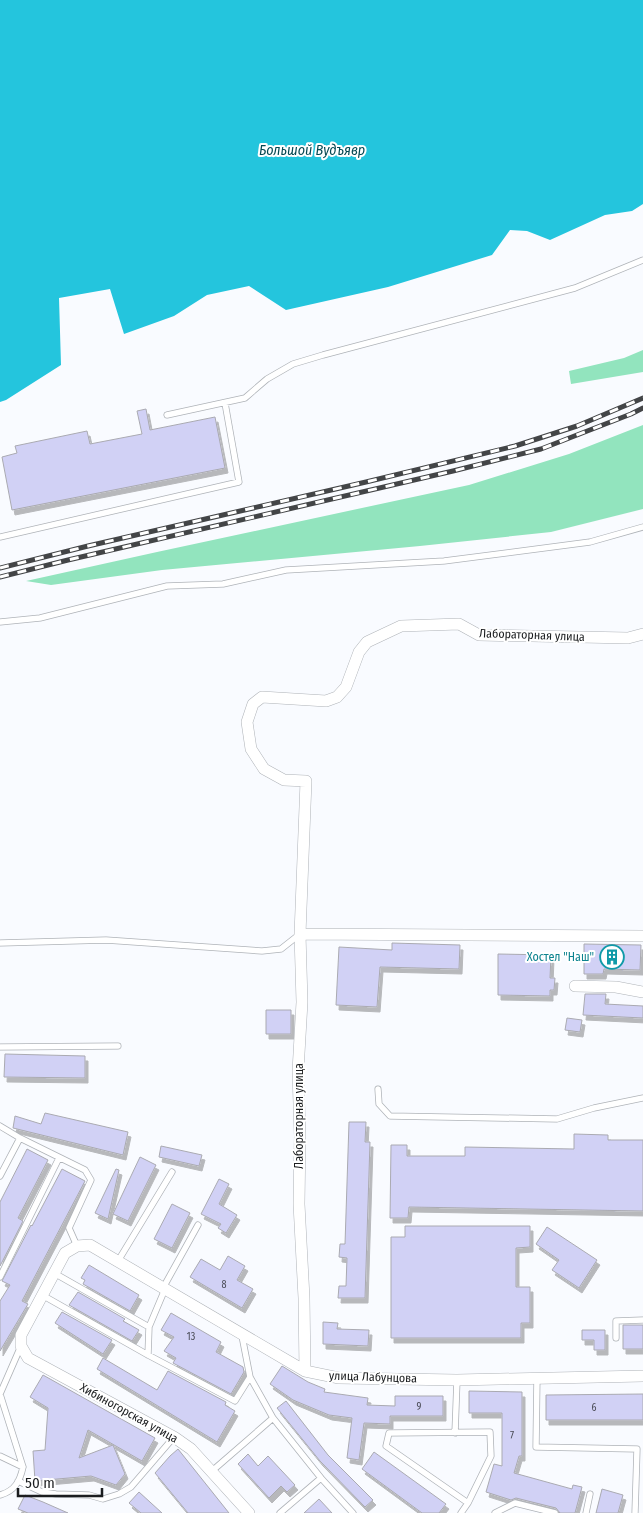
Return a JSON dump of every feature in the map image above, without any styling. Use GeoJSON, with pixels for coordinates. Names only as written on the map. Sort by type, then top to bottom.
{"type":"FeatureCollection","features":[{"type":"Feature","properties":{"kind":"street","name":"Лабораторная улица"},"geometry":{"type":"LineString","coordinates":[[305,1371],[304,1298],[299,1204],[300,1136],[298,1071],[302,1002],[300,934],[306,781],[284,780],[264,769],[251,749],[248,722],[253,704],[262,697],[326,701],[337,697],[346,687],[359,652],[367,642],[401,626],[459,624],[479,635],[628,638],[643,634]]}},
{"type":"Feature","properties":{"kind":"street"},"geometry":{"type":"LineString","coordinates":[[300,934],[643,936]]}},
{"type":"Feature","properties":{"kind":"street"},"geometry":{"type":"LineString","coordinates":[[575,986],[616,987],[643,992]]}},
{"type":"Feature","properties":{"kind":"street","name":"улица Лабунцова"},"geometry":{"type":"LineString","coordinates":[[77,1246],[90,1245],[305,1371],[339,1378],[457,1380],[643,1376]]}},
{"type":"Feature","properties":{"kind":"street"},"geometry":{"type":"LineString","coordinates":[[20,1346],[21,1335],[65,1253],[77,1246]]}},
{"type":"Feature","properties":{"kind":"street","name":"Хибиногорская улица"},"geometry":{"type":"LineString","coordinates":[[20,1346],[28,1358],[174,1436],[191,1449],[249,1513]]}},
{"type":"Feature","properties":{"kind":"lane"},"geometry":{"type":"LineString","coordinates":[[167,415],[245,398],[267,379],[293,364],[575,288],[643,260]]}},
{"type":"Feature","properties":{"kind":"lane"},"geometry":{"type":"LineString","coordinates":[[0,538],[239,482],[225,403]]}},
{"type":"Feature","properties":{"kind":"lane"},"geometry":{"type":"LineString","coordinates":[[0,622],[40,618],[167,586],[223,584],[286,570],[444,561],[590,542],[643,527]]}},
{"type":"Feature","properties":{"kind":"lane"},"geometry":{"type":"LineString","coordinates":[[0,943],[106,940],[262,951],[281,949],[300,934]]}},
{"type":"Feature","properties":{"kind":"lane"},"geometry":{"type":"LineString","coordinates":[[0,1047],[118,1046]]}},
{"type":"Feature","properties":{"kind":"lane"},"geometry":{"type":"LineString","coordinates":[[378,1089],[379,1104],[390,1116],[557,1119],[594,1108],[643,1098]]}},
{"type":"Feature","properties":{"kind":"lane"},"geometry":{"type":"LineString","coordinates":[[0,1126],[85,1170],[91,1180],[69,1228],[77,1246]]}},
{"type":"Feature","properties":{"kind":"lane"},"geometry":{"type":"LineString","coordinates":[[0,1176],[20,1138]]}},
{"type":"Feature","properties":{"kind":"lane"},"geometry":{"type":"LineString","coordinates":[[0,1276],[59,1158]]}},
{"type":"Feature","properties":{"kind":"lane"},"geometry":{"type":"LineString","coordinates":[[118,1262],[172,1172]]}},
{"type":"Feature","properties":{"kind":"lane"},"geometry":{"type":"LineString","coordinates":[[148,1355],[149,1327],[164,1288],[198,1225]]}},
{"type":"Feature","properties":{"kind":"lane"},"geometry":{"type":"LineString","coordinates":[[54,1273],[149,1327]]}},
{"type":"Feature","properties":{"kind":"lane"},"geometry":{"type":"LineString","coordinates":[[42,1295],[148,1355],[235,1401],[250,1377]]}},
{"type":"Feature","properties":{"kind":"lane"},"geometry":{"type":"LineString","coordinates":[[616,1338],[616,1322],[643,1320]]}},
{"type":"Feature","properties":{"kind":"lane"},"geometry":{"type":"LineString","coordinates":[[241,1333],[250,1377],[273,1418],[321,1478],[353,1513]]}},
{"type":"Feature","properties":{"kind":"lane"},"geometry":{"type":"LineString","coordinates":[[0,1495],[6,1494],[15,1487],[23,1467],[0,1394],[20,1346]]}},
{"type":"Feature","properties":{"kind":"lane"},"geometry":{"type":"LineString","coordinates":[[537,1377],[536,1447],[638,1449],[635,1513]]}},
{"type":"Feature","properties":{"kind":"lane"},"geometry":{"type":"LineString","coordinates":[[455,1433],[457,1380]]}},
{"type":"Feature","properties":{"kind":"lane"},"geometry":{"type":"LineString","coordinates":[[212,1471],[273,1418]]}},
{"type":"Feature","properties":{"kind":"lane"},"geometry":{"type":"LineString","coordinates":[[461,1513],[468,1504],[491,1456],[490,1432],[389,1433],[386,1446],[468,1504]]}},
{"type":"Feature","properties":{"kind":"lane"},"geometry":{"type":"LineString","coordinates":[[18,1481],[42,1492],[89,1495],[102,1500],[131,1487],[174,1436]]}},
{"type":"Feature","properties":{"kind":"lane"},"geometry":{"type":"LineString","coordinates":[[0,1456],[23,1467]]}},
{"type":"Feature","properties":{"kind":"lane"},"geometry":{"type":"LineString","coordinates":[[280,1513],[321,1478]]}},
{"type":"Feature","properties":{"kind":"lane"},"geometry":{"type":"LineString","coordinates":[[586,1513],[590,1494]]}},
{"type":"Feature","properties":{"kind":"lane"},"geometry":{"type":"LineString","coordinates":[[495,1513],[515,1502],[555,1513]]}},
{"type":"Feature","properties":{"kind":"green space"},"geometry":{"type":"Polygon","coordinates":[[[643,350],[643,372],[571,384],[569,371],[624,358],[643,350]]]}},
{"type":"Feature","properties":{"kind":"green space"},"geometry":{"type":"Polygon","coordinates":[[[643,425],[643,509],[551,532],[162,570],[51,585],[26,581],[469,485],[569,454],[643,425]]]}},
{"type":"Feature","properties":{"kind":"water","name":"Большой Вудъявр"},"geometry":{"type":"Polygon","coordinates":[[[0,0],[643,0],[643,204],[632,211],[605,215],[550,240],[527,231],[510,230],[492,255],[388,287],[286,310],[249,286],[207,295],[174,316],[124,334],[110,289],[59,298],[61,365],[0,402],[0,0]]]}},
{"type":"Feature","properties":{"kind":"building"},"geometry":{"type":"Polygon","coordinates":[[[146,409],[150,430],[215,417],[225,468],[12,510],[2,457],[17,453],[15,446],[87,431],[90,444],[142,434],[137,411],[146,409]]]}},
{"type":"Feature","properties":{"kind":"building"},"geometry":{"type":"Polygon","coordinates":[[[392,943],[460,945],[459,969],[380,967],[377,1007],[336,1005],[339,947],[392,950],[392,943]]]}},
{"type":"Feature","properties":{"kind":"building","name":"Хостел \"Наш\""},"geometry":{"type":"Polygon","coordinates":[[[584,944],[641,945],[640,970],[604,969],[603,974],[584,974],[584,944]]]}},
{"type":"Feature","properties":{"kind":"building"},"geometry":{"type":"Polygon","coordinates":[[[498,954],[551,955],[550,978],[555,978],[554,990],[550,990],[550,996],[498,995],[498,954]]]}},
{"type":"Feature","properties":{"kind":"building"},"geometry":{"type":"Polygon","coordinates":[[[585,994],[606,994],[605,1004],[643,1006],[643,1018],[583,1015],[585,994]]]}},
{"type":"Feature","properties":{"kind":"building"},"geometry":{"type":"Polygon","coordinates":[[[266,1010],[291,1010],[291,1034],[266,1034],[266,1010]]]}},
{"type":"Feature","properties":{"kind":"building"},"geometry":{"type":"Polygon","coordinates":[[[567,1018],[582,1020],[580,1032],[565,1030],[567,1018]]]}},
{"type":"Feature","properties":{"kind":"building"},"geometry":{"type":"Polygon","coordinates":[[[5,1054],[85,1056],[85,1078],[4,1077],[5,1054]]]}},
{"type":"Feature","properties":{"kind":"building"},"geometry":{"type":"Polygon","coordinates":[[[45,1113],[128,1132],[123,1155],[13,1128],[15,1116],[41,1124],[45,1113]]]}},
{"type":"Feature","properties":{"kind":"building"},"geometry":{"type":"Polygon","coordinates":[[[349,1122],[366,1122],[365,1142],[370,1142],[365,1298],[338,1298],[339,1286],[346,1286],[347,1258],[339,1257],[340,1244],[345,1244],[349,1122]]]}},
{"type":"Feature","properties":{"kind":"building"},"geometry":{"type":"Polygon","coordinates":[[[574,1134],[608,1135],[608,1140],[643,1140],[643,1211],[409,1207],[408,1218],[390,1218],[391,1145],[407,1145],[407,1156],[465,1156],[465,1147],[574,1149],[574,1134]]]}},
{"type":"Feature","properties":{"kind":"building"},"geometry":{"type":"Polygon","coordinates":[[[161,1146],[202,1155],[199,1166],[159,1157],[161,1146]]]}},
{"type":"Feature","properties":{"kind":"building"},"geometry":{"type":"Polygon","coordinates":[[[27,1149],[48,1160],[18,1218],[23,1221],[0,1266],[0,1202],[27,1149]]]}},
{"type":"Feature","properties":{"kind":"building"},"geometry":{"type":"Polygon","coordinates":[[[140,1157],[156,1165],[128,1221],[113,1214],[140,1157]]]}},
{"type":"Feature","properties":{"kind":"building"},"geometry":{"type":"Polygon","coordinates":[[[62,1169],[85,1181],[22,1301],[28,1304],[0,1351],[0,1301],[10,1285],[2,1281],[62,1169]]]}},
{"type":"Feature","properties":{"kind":"building"},"geometry":{"type":"Polygon","coordinates":[[[116,1169],[119,1170],[108,1219],[95,1213],[116,1169]]]}},
{"type":"Feature","properties":{"kind":"building"},"geometry":{"type":"Polygon","coordinates":[[[219,1179],[229,1184],[219,1204],[237,1215],[226,1233],[218,1228],[221,1224],[201,1214],[219,1179]]]}},
{"type":"Feature","properties":{"kind":"building"},"geometry":{"type":"Polygon","coordinates":[[[172,1204],[190,1213],[172,1248],[154,1239],[172,1204]]]}},
{"type":"Feature","properties":{"kind":"building"},"geometry":{"type":"Polygon","coordinates":[[[405,1226],[530,1226],[530,1247],[516,1248],[516,1287],[530,1287],[530,1323],[521,1323],[521,1338],[391,1338],[391,1237],[405,1237],[405,1226]]]}},
{"type":"Feature","properties":{"kind":"building"},"geometry":{"type":"Polygon","coordinates":[[[547,1227],[597,1260],[579,1288],[552,1270],[559,1260],[536,1244],[547,1227]]]}},
{"type":"Feature","properties":{"kind":"building"},"geometry":{"type":"Polygon","coordinates":[[[228,1256],[245,1266],[237,1280],[253,1289],[242,1308],[190,1277],[201,1259],[220,1270],[228,1256]]]}},
{"type":"Feature","properties":{"kind":"building"},"geometry":{"type":"Polygon","coordinates":[[[89,1265],[139,1295],[130,1311],[83,1284],[85,1280],[81,1278],[89,1265]]]}},
{"type":"Feature","properties":{"kind":"building"},"geometry":{"type":"Polygon","coordinates":[[[78,1292],[125,1319],[123,1321],[139,1330],[132,1341],[69,1305],[78,1292]]]}},
{"type":"Feature","properties":{"kind":"building"},"geometry":{"type":"Polygon","coordinates":[[[62,1312],[112,1340],[103,1354],[55,1323],[62,1312]]]}},
{"type":"Feature","properties":{"kind":"building"},"geometry":{"type":"Polygon","coordinates":[[[171,1313],[221,1342],[216,1352],[243,1367],[244,1372],[231,1394],[173,1363],[176,1358],[164,1351],[174,1337],[161,1330],[171,1313]]]}},
{"type":"Feature","properties":{"kind":"building"},"geometry":{"type":"Polygon","coordinates":[[[323,1322],[338,1323],[337,1329],[369,1330],[368,1346],[323,1344],[323,1322]]]}},
{"type":"Feature","properties":{"kind":"building"},"geometry":{"type":"Polygon","coordinates":[[[623,1325],[643,1325],[643,1349],[623,1349],[623,1325]]]}},
{"type":"Feature","properties":{"kind":"building"},"geometry":{"type":"Polygon","coordinates":[[[582,1330],[605,1330],[605,1350],[594,1350],[594,1340],[582,1340],[582,1330]]]}},
{"type":"Feature","properties":{"kind":"building"},"geometry":{"type":"Polygon","coordinates":[[[103,1358],[157,1390],[168,1371],[226,1402],[225,1405],[235,1411],[217,1442],[97,1369],[103,1358]]]}},
{"type":"Feature","properties":{"kind":"building"},"geometry":{"type":"Polygon","coordinates":[[[282,1366],[308,1382],[325,1389],[324,1392],[368,1398],[367,1405],[395,1406],[395,1396],[443,1396],[443,1416],[390,1416],[390,1424],[364,1423],[359,1460],[347,1458],[352,1418],[329,1415],[293,1400],[270,1384],[282,1366]]]}},
{"type":"Feature","properties":{"kind":"building"},"geometry":{"type":"Polygon","coordinates":[[[43,1375],[155,1438],[142,1461],[88,1430],[79,1458],[113,1445],[125,1474],[116,1485],[91,1476],[35,1481],[33,1451],[45,1450],[48,1408],[30,1397],[43,1375]]]}},
{"type":"Feature","properties":{"kind":"building"},"geometry":{"type":"Polygon","coordinates":[[[469,1391],[522,1392],[522,1456],[519,1456],[514,1473],[572,1489],[573,1485],[582,1487],[575,1513],[560,1513],[556,1508],[516,1498],[511,1500],[486,1492],[494,1464],[502,1466],[502,1413],[469,1413],[469,1391]]]}},
{"type":"Feature","properties":{"kind":"building"},"geometry":{"type":"Polygon","coordinates":[[[643,1394],[643,1420],[546,1420],[546,1395],[643,1394]]]}},
{"type":"Feature","properties":{"kind":"building"},"geometry":{"type":"Polygon","coordinates":[[[286,1401],[328,1455],[373,1500],[365,1507],[320,1461],[277,1408],[286,1401]]]}},
{"type":"Feature","properties":{"kind":"building"},"geometry":{"type":"Polygon","coordinates":[[[178,1449],[229,1513],[188,1513],[155,1473],[178,1449]]]}},
{"type":"Feature","properties":{"kind":"building"},"geometry":{"type":"Polygon","coordinates":[[[374,1452],[446,1504],[439,1513],[422,1513],[362,1469],[374,1452]]]}},
{"type":"Feature","properties":{"kind":"building"},"geometry":{"type":"Polygon","coordinates":[[[248,1454],[258,1466],[268,1456],[295,1485],[287,1492],[281,1486],[269,1498],[238,1464],[248,1454]]]}},
{"type":"Feature","properties":{"kind":"building"},"geometry":{"type":"Polygon","coordinates":[[[602,1489],[623,1495],[618,1513],[596,1513],[602,1489]]]}},
{"type":"Feature","properties":{"kind":"building"},"geometry":{"type":"Polygon","coordinates":[[[139,1492],[162,1513],[141,1513],[129,1503],[139,1492]]]}},
{"type":"Feature","properties":{"kind":"building"},"geometry":{"type":"Polygon","coordinates":[[[25,1495],[68,1513],[28,1513],[18,1509],[25,1495]]]}},
{"type":"Feature","properties":{"kind":"building"},"geometry":{"type":"Polygon","coordinates":[[[319,1499],[332,1513],[304,1513],[319,1499]]]}},
{"type":"Feature","properties":{"kind":"railway"},"geometry":{"type":"LineString","coordinates":[[0,568],[515,446],[577,426],[643,398]]}},
{"type":"Feature","properties":{"kind":"railway"},"geometry":{"type":"LineString","coordinates":[[0,577],[541,449],[643,408]]}},
{"type":"Feature","properties":{"kind":"place","name":"Хостел \"Наш\""},"geometry":{"type":"Point","coordinates":[612,957]}}]}
